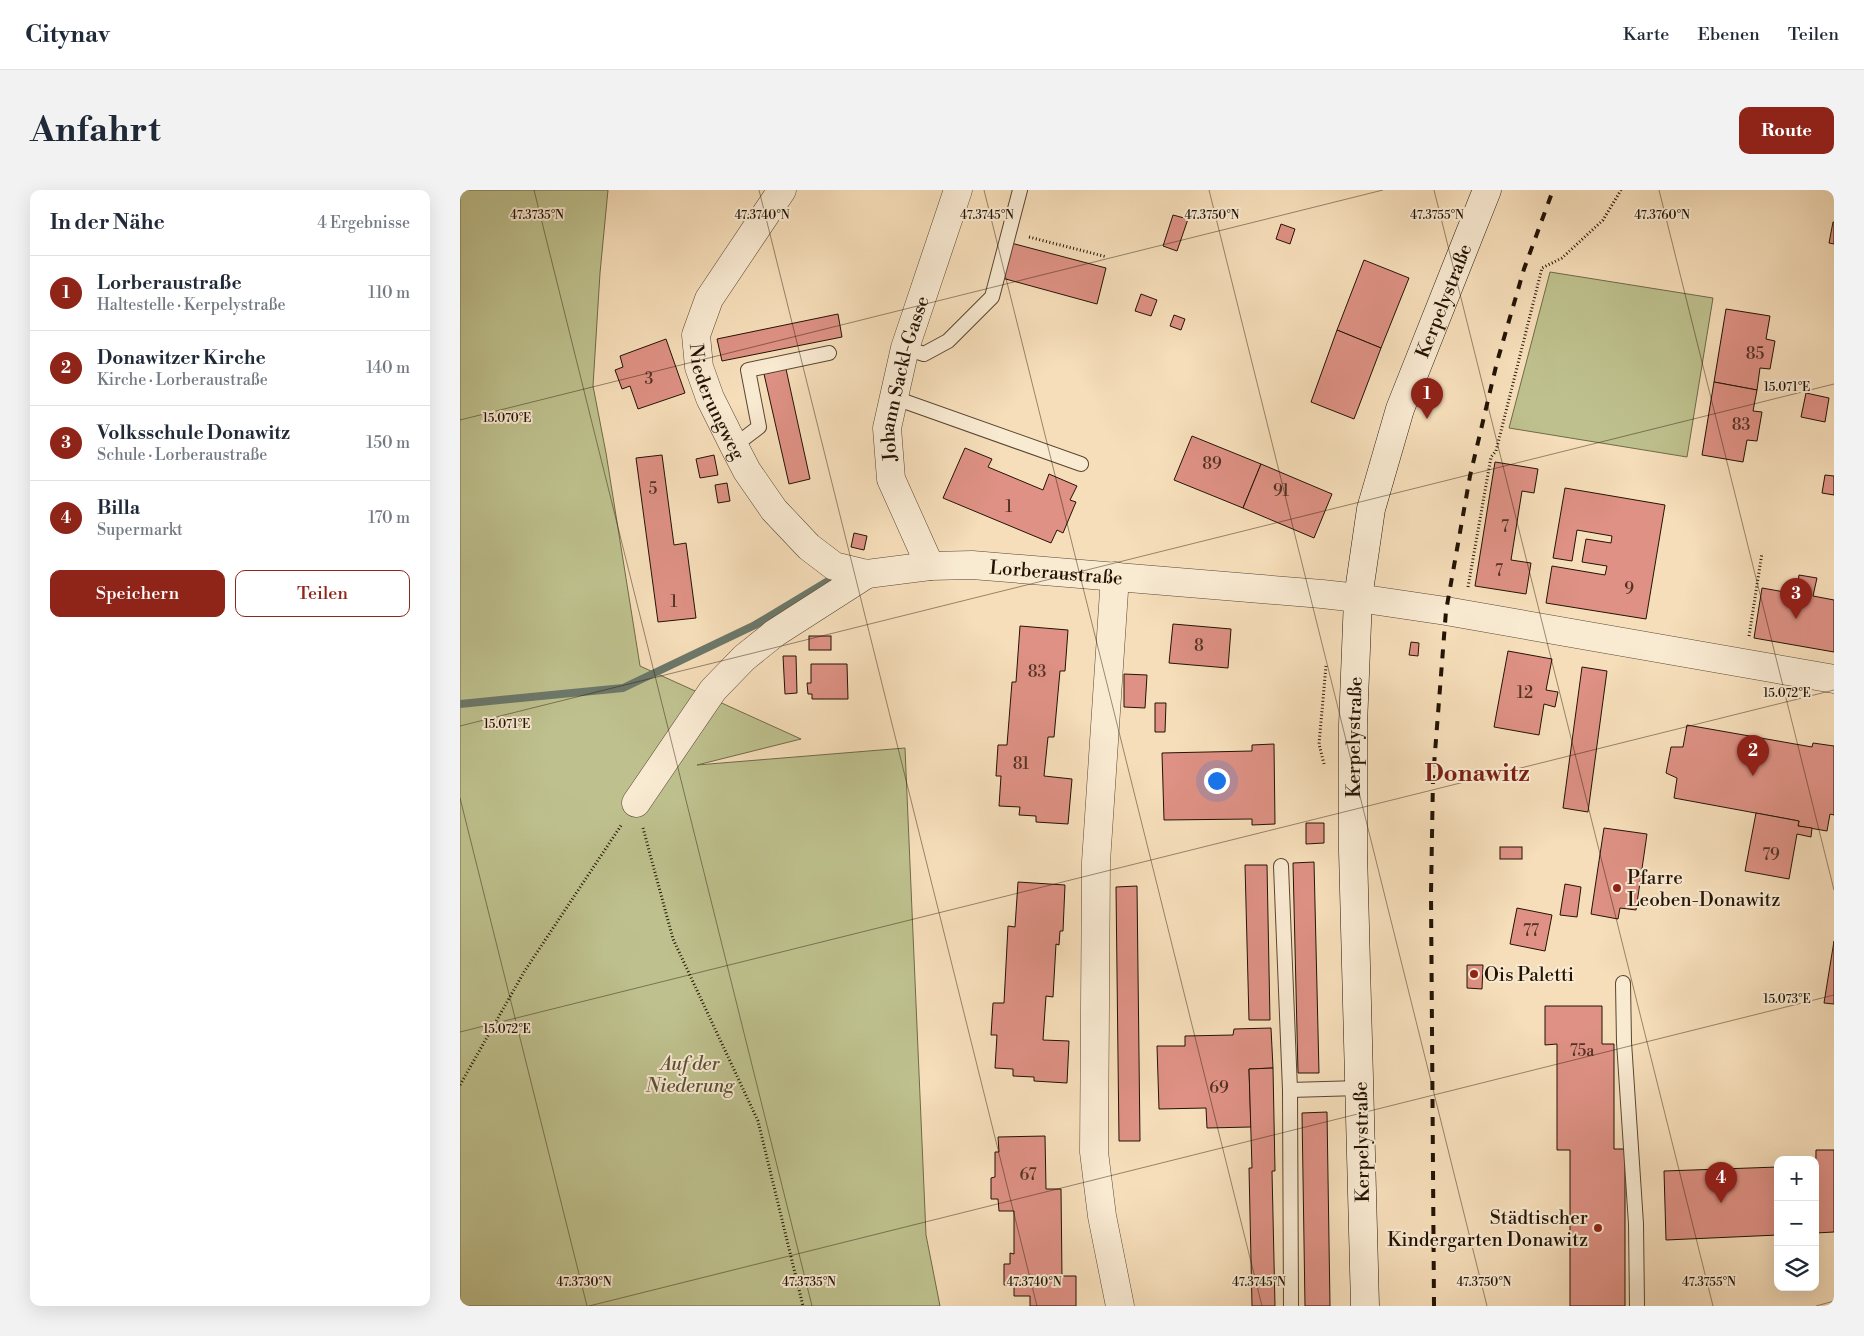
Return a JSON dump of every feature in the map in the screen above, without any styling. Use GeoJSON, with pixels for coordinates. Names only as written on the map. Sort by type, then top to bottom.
{"type":"FeatureCollection","features":[{"type":"Feature","properties":{"kind":"street","name":"Niederungweg"},"geometry":{"type":"LineString","coordinates":[[782,190],[709,299],[696,335],[699,367],[710,398],[747,471],[774,510],[809,547],[834,566],[868,574],[930,566]]}},
{"type":"Feature","properties":{"kind":"street","name":"Johann Sackl-Gasse"},"geometry":{"type":"LineString","coordinates":[[930,566],[891,479],[886,428],[895,398],[905,348],[958,190]]}},
{"type":"Feature","properties":{"kind":"street","name":"Kerpelystraße"},"geometry":{"type":"LineString","coordinates":[[1365,1306],[1353,851],[1354,715],[1358,598],[1371,509],[1400,409],[1487,190]]}},
{"type":"Feature","properties":{"kind":"street","name":"Lorberaustraße"},"geometry":{"type":"LineString","coordinates":[[930,566],[972,565],[1358,598],[1834,680]]}},
{"type":"Feature","properties":{"kind":"street","name":"Niederungweg"},"geometry":{"type":"LineString","coordinates":[[636,803],[713,690],[744,658],[776,633],[868,574]]}},
{"type":"Feature","properties":{"kind":"street"},"geometry":{"type":"LineString","coordinates":[[1115,576],[1096,862],[1094,1152],[1102,1216],[1120,1306]]}},
{"type":"Feature","properties":{"kind":"lane"},"geometry":{"type":"LineString","coordinates":[[905,348],[924,354],[948,341],[992,297],[1020,190]]}},
{"type":"Feature","properties":{"kind":"lane"},"geometry":{"type":"LineString","coordinates":[[734,446],[759,427],[748,370],[829,353]]}},
{"type":"Feature","properties":{"kind":"lane"},"geometry":{"type":"LineString","coordinates":[[895,398],[1081,464]]}},
{"type":"Feature","properties":{"kind":"lane"},"geometry":{"type":"LineString","coordinates":[[1281,866],[1290,1090],[1292,1306]]}},
{"type":"Feature","properties":{"kind":"lane"},"geometry":{"type":"LineString","coordinates":[[1623,983],[1624,1042],[1636,1224],[1637,1306]]}},
{"type":"Feature","properties":{"kind":"lane"},"geometry":{"type":"LineString","coordinates":[[1290,1090],[1360,1088]]}},
{"type":"Feature","properties":{"kind":"path"},"geometry":{"type":"LineString","coordinates":[[1463,615],[1491,457],[1496,451],[1542,268],[1562,258],[1603,220],[1621,190]]}},
{"type":"Feature","properties":{"kind":"path"},"geometry":{"type":"LineString","coordinates":[[1009,231],[1107,257]]}},
{"type":"Feature","properties":{"kind":"path"},"geometry":{"type":"LineString","coordinates":[[1744,664],[1762,553]]}},
{"type":"Feature","properties":{"kind":"path"},"geometry":{"type":"LineString","coordinates":[[460,1085],[524,972],[636,803]]}},
{"type":"Feature","properties":{"kind":"path"},"geometry":{"type":"LineString","coordinates":[[636,803],[674,939],[758,1121],[803,1306]]}},
{"type":"Feature","properties":{"kind":"green space","name":"Auf der Niederung"},"geometry":{"type":"Polygon","coordinates":[[[460,190],[608,190],[600,273],[593,386],[606,453],[640,666],[801,739],[697,765],[905,748],[926,1235],[940,1306],[460,1306],[460,190]]]}},
{"type":"Feature","properties":{"kind":"green space"},"geometry":{"type":"Polygon","coordinates":[[[1550,272],[1713,298],[1687,457],[1509,428],[1550,272]]]}},
{"type":"Feature","properties":{"kind":"building"},"geometry":{"type":"Polygon","coordinates":[[[1173,215],[1188,219],[1177,251],[1163,246],[1173,215]]]}},
{"type":"Feature","properties":{"kind":"building"},"geometry":{"type":"Polygon","coordinates":[[[1834,222],[1834,244],[1829,243],[1834,222]]]}},
{"type":"Feature","properties":{"kind":"building"},"geometry":{"type":"Polygon","coordinates":[[[1281,224],[1295,229],[1290,244],[1276,239],[1281,224]]]}},
{"type":"Feature","properties":{"kind":"building"},"geometry":{"type":"Polygon","coordinates":[[[1011,243],[1106,268],[1097,304],[1002,278],[1011,243]]]}},
{"type":"Feature","properties":{"kind":"building"},"geometry":{"type":"Polygon","coordinates":[[[1364,260],[1409,278],[1381,348],[1337,330],[1364,260]]]}},
{"type":"Feature","properties":{"kind":"building"},"geometry":{"type":"Polygon","coordinates":[[[1141,294],[1157,300],[1151,316],[1135,311],[1141,294]]]}},
{"type":"Feature","properties":{"kind":"building"},"geometry":{"type":"Polygon","coordinates":[[[1726,309],[1770,316],[1766,339],[1775,341],[1770,369],[1760,368],[1757,390],[1714,382],[1726,309]]]}},
{"type":"Feature","properties":{"kind":"building"},"geometry":{"type":"Polygon","coordinates":[[[838,314],[842,337],[722,361],[717,339],[838,314]]]}},
{"type":"Feature","properties":{"kind":"building"},"geometry":{"type":"Polygon","coordinates":[[[1174,315],[1185,319],[1181,330],[1170,326],[1174,315]]]}},
{"type":"Feature","properties":{"kind":"building"},"geometry":{"type":"Polygon","coordinates":[[[1337,330],[1381,348],[1354,419],[1311,402],[1337,330]]]}},
{"type":"Feature","properties":{"kind":"building"},"geometry":{"type":"Polygon","coordinates":[[[666,339],[685,393],[638,409],[630,386],[622,389],[615,370],[623,367],[620,356],[666,339]]]}},
{"type":"Feature","properties":{"kind":"building"},"geometry":{"type":"Polygon","coordinates":[[[786,369],[810,479],[789,484],[764,374],[786,369]]]}},
{"type":"Feature","properties":{"kind":"building"},"geometry":{"type":"Polygon","coordinates":[[[1714,382],[1757,390],[1753,411],[1762,412],[1757,441],[1747,440],[1743,462],[1702,455],[1714,382]]]}},
{"type":"Feature","properties":{"kind":"building"},"geometry":{"type":"Polygon","coordinates":[[[1806,393],[1829,398],[1825,422],[1801,417],[1806,393]]]}},
{"type":"Feature","properties":{"kind":"building"},"geometry":{"type":"Polygon","coordinates":[[[1192,436],[1261,464],[1243,508],[1174,480],[1192,436]]]}},
{"type":"Feature","properties":{"kind":"building"},"geometry":{"type":"Polygon","coordinates":[[[965,448],[992,459],[988,467],[1043,490],[1049,474],[1077,486],[1070,500],[1076,502],[1063,533],[1057,530],[1051,543],[943,498],[965,448]]]}},
{"type":"Feature","properties":{"kind":"building"},"geometry":{"type":"Polygon","coordinates":[[[662,455],[674,545],[686,543],[696,618],[658,622],[636,458],[662,455]]]}},
{"type":"Feature","properties":{"kind":"building"},"geometry":{"type":"Polygon","coordinates":[[[714,455],[718,475],[700,478],[696,459],[714,455]]]}},
{"type":"Feature","properties":{"kind":"building"},"geometry":{"type":"Polygon","coordinates":[[[1495,462],[1538,469],[1534,493],[1522,491],[1511,560],[1531,563],[1526,594],[1475,586],[1495,462]]]}},
{"type":"Feature","properties":{"kind":"building"},"geometry":{"type":"Polygon","coordinates":[[[1261,464],[1332,494],[1314,538],[1243,508],[1261,464]]]}},
{"type":"Feature","properties":{"kind":"building"},"geometry":{"type":"Polygon","coordinates":[[[1825,475],[1834,476],[1834,495],[1822,493],[1825,475]]]}},
{"type":"Feature","properties":{"kind":"building"},"geometry":{"type":"Polygon","coordinates":[[[727,483],[730,501],[718,503],[715,485],[727,483]]]}},
{"type":"Feature","properties":{"kind":"building"},"geometry":{"type":"Polygon","coordinates":[[[1565,488],[1665,505],[1646,619],[1546,603],[1552,566],[1605,575],[1607,566],[1582,562],[1586,539],[1611,543],[1612,536],[1577,530],[1572,561],[1553,558],[1565,488]]]}},
{"type":"Feature","properties":{"kind":"building"},"geometry":{"type":"Polygon","coordinates":[[[854,533],[867,536],[864,550],[851,547],[854,533]]]}},
{"type":"Feature","properties":{"kind":"building"},"geometry":{"type":"Polygon","coordinates":[[[1799,575],[1817,578],[1813,596],[1834,600],[1834,652],[1754,638],[1762,588],[1796,594],[1799,575]]]}},
{"type":"Feature","properties":{"kind":"building"},"geometry":{"type":"Polygon","coordinates":[[[1173,624],[1231,629],[1228,668],[1169,663],[1173,624]]]}},
{"type":"Feature","properties":{"kind":"building"},"geometry":{"type":"Polygon","coordinates":[[[1020,626],[1068,630],[1065,671],[1060,671],[1054,737],[1048,737],[1044,776],[1072,779],[1068,824],[1036,822],[1036,816],[1019,815],[1020,807],[999,806],[1001,776],[996,776],[998,745],[1007,745],[1012,682],[1016,682],[1020,626]]]}},
{"type":"Feature","properties":{"kind":"building"},"geometry":{"type":"Polygon","coordinates":[[[809,636],[831,636],[831,650],[809,650],[809,636]]]}},
{"type":"Feature","properties":{"kind":"building"},"geometry":{"type":"Polygon","coordinates":[[[1411,642],[1419,643],[1418,656],[1409,655],[1411,642]]]}},
{"type":"Feature","properties":{"kind":"building"},"geometry":{"type":"Polygon","coordinates":[[[1508,651],[1552,659],[1546,690],[1558,692],[1555,707],[1544,704],[1539,735],[1494,727],[1508,651]]]}},
{"type":"Feature","properties":{"kind":"building"},"geometry":{"type":"Polygon","coordinates":[[[783,656],[796,656],[797,693],[785,694],[783,656]]]}},
{"type":"Feature","properties":{"kind":"building"},"geometry":{"type":"Polygon","coordinates":[[[811,664],[847,664],[848,699],[812,699],[812,694],[808,694],[807,683],[811,683],[811,664]]]}},
{"type":"Feature","properties":{"kind":"building"},"geometry":{"type":"Polygon","coordinates":[[[1582,667],[1607,671],[1588,812],[1563,808],[1582,667]]]}},
{"type":"Feature","properties":{"kind":"building"},"geometry":{"type":"Polygon","coordinates":[[[1124,674],[1147,675],[1145,708],[1124,707],[1124,674]]]}},
{"type":"Feature","properties":{"kind":"building"},"geometry":{"type":"Polygon","coordinates":[[[1155,703],[1166,703],[1165,732],[1155,732],[1155,703]]]}},
{"type":"Feature","properties":{"kind":"building"},"geometry":{"type":"Polygon","coordinates":[[[1687,725],[1812,747],[1813,743],[1834,746],[1834,815],[1830,814],[1827,831],[1798,826],[1799,821],[1674,798],[1677,778],[1666,773],[1671,747],[1683,747],[1687,725]]]}},
{"type":"Feature","properties":{"kind":"building"},"geometry":{"type":"Polygon","coordinates":[[[1274,744],[1275,824],[1252,825],[1252,819],[1164,820],[1162,753],[1252,751],[1252,745],[1274,744]]]}},
{"type":"Feature","properties":{"kind":"building"},"geometry":{"type":"Polygon","coordinates":[[[1756,813],[1799,821],[1798,826],[1812,828],[1811,837],[1797,834],[1789,879],[1745,871],[1756,813]]]}},
{"type":"Feature","properties":{"kind":"building"},"geometry":{"type":"Polygon","coordinates":[[[1306,823],[1324,823],[1324,843],[1306,844],[1306,823]]]}},
{"type":"Feature","properties":{"kind":"building","name":"Pfarre Leoben-Donawitz"},"geometry":{"type":"Polygon","coordinates":[[[1604,828],[1647,834],[1636,910],[1620,908],[1618,919],[1591,914],[1604,828]]]}},
{"type":"Feature","properties":{"kind":"building"},"geometry":{"type":"Polygon","coordinates":[[[1500,847],[1522,847],[1522,859],[1500,859],[1500,847]]]}},
{"type":"Feature","properties":{"kind":"building"},"geometry":{"type":"Polygon","coordinates":[[[1314,862],[1319,1073],[1298,1073],[1293,863],[1314,862]]]}},
{"type":"Feature","properties":{"kind":"building"},"geometry":{"type":"Polygon","coordinates":[[[1245,865],[1267,865],[1270,1020],[1249,1020],[1245,865]]]}},
{"type":"Feature","properties":{"kind":"building"},"geometry":{"type":"Polygon","coordinates":[[[1018,882],[1065,885],[1063,931],[1060,931],[1059,945],[1056,944],[1053,997],[1046,996],[1043,1040],[1069,1041],[1067,1083],[1034,1081],[1034,1077],[1013,1076],[1013,1069],[995,1068],[997,1035],[991,1035],[993,1003],[1004,1003],[1008,926],[1015,927],[1018,882]]]}},
{"type":"Feature","properties":{"kind":"building"},"geometry":{"type":"Polygon","coordinates":[[[1565,884],[1581,887],[1577,917],[1560,915],[1565,884]]]}},
{"type":"Feature","properties":{"kind":"building"},"geometry":{"type":"Polygon","coordinates":[[[1137,886],[1140,1141],[1119,1141],[1116,887],[1137,886]]]}},
{"type":"Feature","properties":{"kind":"building"},"geometry":{"type":"Polygon","coordinates":[[[1517,908],[1552,915],[1545,951],[1510,944],[1517,908]]]}},
{"type":"Feature","properties":{"kind":"building"},"geometry":{"type":"Polygon","coordinates":[[[1834,941],[1834,1004],[1824,1003],[1834,941]]]}},
{"type":"Feature","properties":{"kind":"building"},"geometry":{"type":"Polygon","coordinates":[[[1467,965],[1483,965],[1482,989],[1467,988],[1467,965]]]}},
{"type":"Feature","properties":{"kind":"building","name":"Städtischer Kindergarten Donawitz"},"geometry":{"type":"Polygon","coordinates":[[[1545,1006],[1602,1006],[1602,1044],[1614,1044],[1614,1149],[1625,1149],[1625,1306],[1570,1306],[1570,1150],[1557,1150],[1557,1044],[1545,1045],[1545,1006]]]}},
{"type":"Feature","properties":{"kind":"building"},"geometry":{"type":"Polygon","coordinates":[[[1271,1028],[1273,1068],[1249,1069],[1251,1127],[1207,1128],[1206,1108],[1159,1109],[1157,1046],[1185,1046],[1185,1036],[1233,1035],[1234,1029],[1271,1028]]]}},
{"type":"Feature","properties":{"kind":"building"},"geometry":{"type":"Polygon","coordinates":[[[1273,1068],[1275,1171],[1272,1171],[1275,1306],[1252,1306],[1249,1168],[1252,1168],[1249,1069],[1273,1068]]]}},
{"type":"Feature","properties":{"kind":"building"},"geometry":{"type":"Polygon","coordinates":[[[1327,1112],[1330,1306],[1305,1306],[1302,1113],[1327,1112]]]}},
{"type":"Feature","properties":{"kind":"building"},"geometry":{"type":"Polygon","coordinates":[[[1045,1136],[1046,1189],[1061,1189],[1062,1276],[1076,1276],[1076,1306],[1030,1306],[1030,1296],[1014,1296],[1014,1285],[1004,1285],[1004,1264],[1010,1264],[1010,1253],[1014,1254],[1014,1211],[999,1211],[998,1199],[991,1199],[991,1178],[995,1177],[995,1152],[999,1152],[998,1137],[1045,1136]]]}},
{"type":"Feature","properties":{"kind":"building"},"geometry":{"type":"Polygon","coordinates":[[[1816,1150],[1834,1150],[1834,1232],[1819,1233],[1819,1156],[1816,1156],[1816,1150]]]}},
{"type":"Feature","properties":{"kind":"building"},"geometry":{"type":"Polygon","coordinates":[[[1774,1167],[1774,1235],[1666,1240],[1664,1171],[1774,1167]]]}},
{"type":"Feature","properties":{"kind":"waterway"},"geometry":{"type":"LineString","coordinates":[[460,704],[623,688],[755,625],[835,577]]}},
{"type":"Feature","properties":{"kind":"railway"},"geometry":{"type":"LineString","coordinates":[[1434,1306],[1431,893],[1433,778],[1446,611],[1470,476],[1497,362],[1524,269],[1553,190]]}},
{"type":"Feature","properties":{"kind":"place","name":"Lorberaustraße"},"geometry":{"type":"Point","coordinates":[1427,419]}},
{"type":"Feature","properties":{"kind":"place","name":"Volksschule Donawitz"},"geometry":{"type":"Point","coordinates":[1796,619]}},
{"type":"Feature","properties":{"kind":"place","name":"Donawitzer Kirche"},"geometry":{"type":"Point","coordinates":[1753,776]}},
{"type":"Feature","properties":{"kind":"place","name":"Pfarre Leoben-Donawitz"},"geometry":{"type":"Point","coordinates":[1617,888]}},
{"type":"Feature","properties":{"kind":"place","name":"Ois Paletti"},"geometry":{"type":"Point","coordinates":[1474,974]}},
{"type":"Feature","properties":{"kind":"place","name":"Billa"},"geometry":{"type":"Point","coordinates":[1721,1203]}},
{"type":"Feature","properties":{"kind":"place","name":"Städtischer Kindergarten Donawitz"},"geometry":{"type":"Point","coordinates":[1598,1228]}},
{"type":"Feature","properties":{"kind":"district","name":"Donawitz"},"geometry":{"type":"Point","coordinates":[1477,773]}}]}
